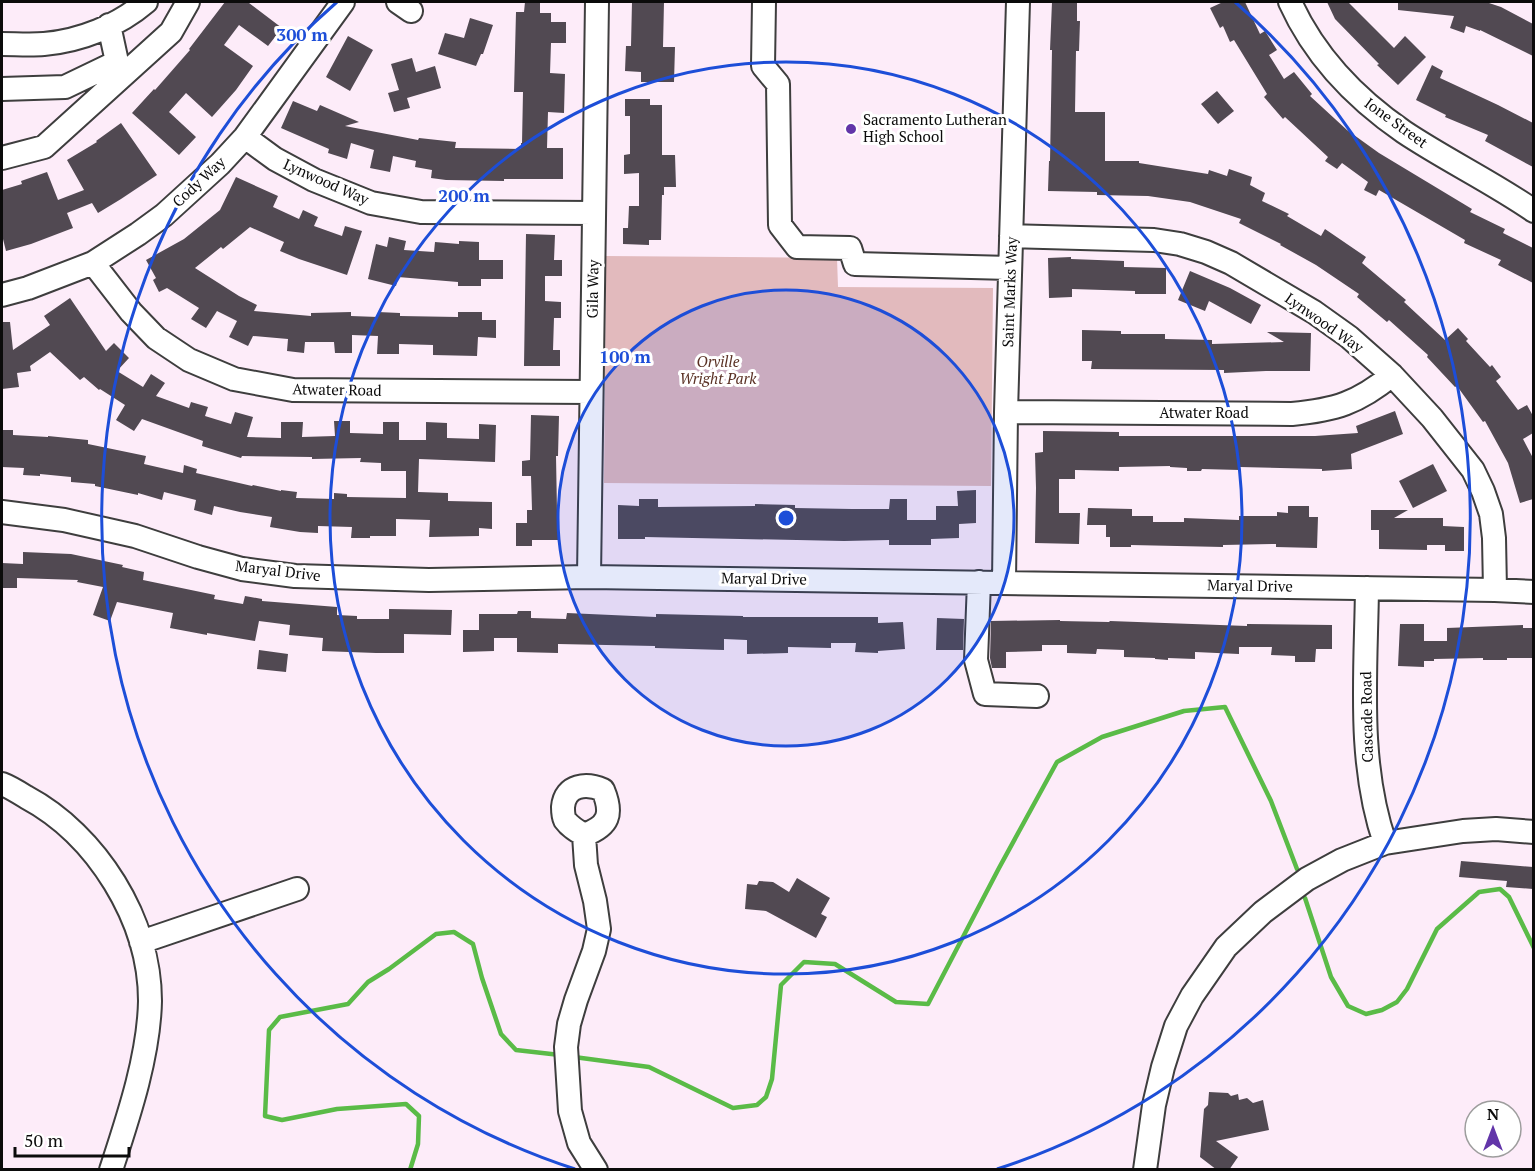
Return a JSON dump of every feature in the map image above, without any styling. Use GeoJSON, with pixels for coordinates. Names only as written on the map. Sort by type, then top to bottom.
{"type":"FeatureCollection","features":[{"type":"Feature","properties":{"kind":"street"},"geometry":{"type":"LineString","coordinates":[[2,44],[45,44],[72,39],[99,31],[123,19],[146,2]]}},
{"type":"Feature","properties":{"kind":"street"},"geometry":{"type":"LineString","coordinates":[[2,159],[44,147],[171,32],[188,2]]}},
{"type":"Feature","properties":{"kind":"street","name":"Cody Way"},"geometry":{"type":"LineString","coordinates":[[2,295],[28,288],[93,263],[164,214],[220,164],[245,137],[343,2]]}},
{"type":"Feature","properties":{"kind":"street","name":"Gila Way"},"geometry":{"type":"LineString","coordinates":[[589,577],[597,2]]}},
{"type":"Feature","properties":{"kind":"street"},"geometry":{"type":"LineString","coordinates":[[764,2],[763,66],[778,84],[780,225],[797,247],[850,248],[855,264],[1010,268]]}},
{"type":"Feature","properties":{"kind":"street","name":"Saint Marks Way"},"geometry":{"type":"LineString","coordinates":[[1004,583],[1006,412],[1018,2]]}},
{"type":"Feature","properties":{"kind":"street","name":"Ione Street"},"geometry":{"type":"LineString","coordinates":[[1290,2],[1330,65],[1378,113],[1405,133],[1533,211]]}},
{"type":"Feature","properties":{"kind":"street"},"geometry":{"type":"LineString","coordinates":[[2,89],[65,87],[117,62],[109,26]]}},
{"type":"Feature","properties":{"kind":"street","name":"Lynwood Way"},"geometry":{"type":"LineString","coordinates":[[245,137],[275,159],[314,180],[371,203],[421,212],[594,213]]}},
{"type":"Feature","properties":{"kind":"street","name":"Lynwood Way"},"geometry":{"type":"LineString","coordinates":[[1011,236],[1154,240],[1180,244],[1231,263],[1314,312],[1349,336],[1392,375],[1432,418],[1473,470],[1484,491],[1491,514],[1495,590]]}},
{"type":"Feature","properties":{"kind":"street","name":"Atwater Road"},"geometry":{"type":"LineString","coordinates":[[93,263],[131,312],[156,338],[189,360],[234,379],[292,390],[591,392]]}},
{"type":"Feature","properties":{"kind":"street","name":"Atwater Road"},"geometry":{"type":"LineString","coordinates":[[1006,412],[1292,414],[1318,412],[1366,395],[1392,375]]}},
{"type":"Feature","properties":{"kind":"street","name":"Maryal Drive"},"geometry":{"type":"LineString","coordinates":[[2,512],[64,520],[135,536],[242,569],[295,576],[429,580],[589,577],[979,582],[1533,592]]}},
{"type":"Feature","properties":{"kind":"street"},"geometry":{"type":"LineString","coordinates":[[979,582],[976,660],[985,694],[1037,696]]}},
{"type":"Feature","properties":{"kind":"street","name":"Cascade Road"},"geometry":{"type":"LineString","coordinates":[[1366,588],[1365,715],[1368,770],[1385,843]]}},
{"type":"Feature","properties":{"kind":"street"},"geometry":{"type":"LineString","coordinates":[[2,784],[42,806],[66,824],[86,844],[117,886],[141,942],[148,974],[150,1001],[148,1029],[129,1114],[111,1170]]}},
{"type":"Feature","properties":{"kind":"street"},"geometry":{"type":"LineString","coordinates":[[1145,1170],[1154,1105],[1176,1026],[1192,996],[1219,956],[1263,912],[1307,879],[1342,860],[1385,843],[1463,831],[1496,829],[1533,832]]}},
{"type":"Feature","properties":{"kind":"street"},"geometry":{"type":"LineString","coordinates":[[584,835],[586,866],[595,901],[598,929],[594,951],[569,1024],[567,1056],[570,1112],[579,1143],[596,1170]]}},
{"type":"Feature","properties":{"kind":"street"},"geometry":{"type":"LineString","coordinates":[[141,942],[297,889]]}},
{"type":"Feature","properties":{"kind":"green space","name":"Orville Wright Park"},"geometry":{"type":"Polygon","coordinates":[[[606,256],[837,258],[838,287],[993,288],[991,486],[604,483],[606,256]]]}},
{"type":"Feature","properties":{"kind":"building"},"geometry":{"type":"Polygon","coordinates":[[[225,2],[249,2],[282,28],[268,46],[239,25],[224,45],[253,66],[212,117],[186,93],[169,112],[196,137],[179,155],[132,113],[190,50],[225,2]]]}},
{"type":"Feature","properties":{"kind":"building"},"geometry":{"type":"Polygon","coordinates":[[[525,2],[540,2],[540,13],[551,13],[551,22],[566,22],[566,43],[551,43],[550,73],[565,74],[564,113],[548,112],[547,148],[563,148],[563,179],[504,179],[504,181],[431,178],[432,170],[415,167],[416,161],[393,156],[390,172],[370,168],[374,150],[351,143],[347,159],[328,153],[329,149],[281,128],[293,101],[317,111],[320,105],[359,122],[345,126],[418,140],[419,138],[456,142],[455,148],[521,149],[523,92],[514,92],[516,12],[524,12],[525,2]]]}},
{"type":"Feature","properties":{"kind":"building"},"geometry":{"type":"Polygon","coordinates":[[[632,2],[664,2],[663,47],[675,47],[674,82],[641,82],[641,72],[625,71],[626,46],[631,46],[632,2]]]}},
{"type":"Feature","properties":{"kind":"building"},"geometry":{"type":"Polygon","coordinates":[[[1052,2],[1077,2],[1077,21],[1080,21],[1079,51],[1076,51],[1075,112],[1105,112],[1105,161],[1139,161],[1139,163],[1208,174],[1209,170],[1227,176],[1229,169],[1252,177],[1250,185],[1265,193],[1262,201],[1289,214],[1287,216],[1321,236],[1325,229],[1366,257],[1362,263],[1406,300],[1404,302],[1445,340],[1458,328],[1468,339],[1466,341],[1490,367],[1492,365],[1501,377],[1496,381],[1518,410],[1527,405],[1533,416],[1533,433],[1523,439],[1533,458],[1533,499],[1520,503],[1508,463],[1485,421],[1483,422],[1457,386],[1455,387],[1427,357],[1428,355],[1389,320],[1387,322],[1357,297],[1359,294],[1316,265],[1239,223],[1241,219],[1190,202],[1148,196],[1097,195],[1097,192],[1048,191],[1052,2]]]}},
{"type":"Feature","properties":{"kind":"building"},"geometry":{"type":"Polygon","coordinates":[[[1223,2],[1245,2],[1260,34],[1265,31],[1277,50],[1269,55],[1284,79],[1294,72],[1312,94],[1310,96],[1347,130],[1379,153],[1472,209],[1470,212],[1505,229],[1503,233],[1533,248],[1533,283],[1498,265],[1501,260],[1464,243],[1465,240],[1379,190],[1376,196],[1364,190],[1368,182],[1342,163],[1337,169],[1325,161],[1328,157],[1285,117],[1283,119],[1264,97],[1267,94],[1234,40],[1230,42],[1223,26],[1220,28],[1210,8],[1223,2]]]}},
{"type":"Feature","properties":{"kind":"building"},"geometry":{"type":"Polygon","coordinates":[[[1327,2],[1348,2],[1394,48],[1405,36],[1426,57],[1398,85],[1335,19],[1327,2]]]}},
{"type":"Feature","properties":{"kind":"building"},"geometry":{"type":"Polygon","coordinates":[[[1398,2],[1486,2],[1501,7],[1533,24],[1533,56],[1480,30],[1466,26],[1464,33],[1450,28],[1454,16],[1398,10],[1398,2]]]}},
{"type":"Feature","properties":{"kind":"building"},"geometry":{"type":"Polygon","coordinates":[[[470,18],[493,25],[483,54],[476,66],[438,54],[445,33],[464,38],[470,18]]]}},
{"type":"Feature","properties":{"kind":"building"},"geometry":{"type":"Polygon","coordinates":[[[348,36],[373,50],[350,91],[326,77],[348,36]]]}},
{"type":"Feature","properties":{"kind":"building"},"geometry":{"type":"Polygon","coordinates":[[[412,58],[416,72],[435,66],[441,88],[407,98],[410,108],[394,112],[388,93],[399,90],[391,64],[412,58]]]}},
{"type":"Feature","properties":{"kind":"building"},"geometry":{"type":"Polygon","coordinates":[[[1432,65],[1443,71],[1440,78],[1533,123],[1533,167],[1485,141],[1488,135],[1445,117],[1446,115],[1416,100],[1432,65]]]}},
{"type":"Feature","properties":{"kind":"building"},"geometry":{"type":"Polygon","coordinates":[[[1217,91],[1234,111],[1218,124],[1201,104],[1217,91]]]}},
{"type":"Feature","properties":{"kind":"building"},"geometry":{"type":"Polygon","coordinates":[[[625,99],[650,99],[650,105],[662,105],[662,155],[675,155],[676,187],[664,187],[664,195],[662,195],[661,240],[649,240],[649,245],[623,244],[623,228],[628,228],[629,206],[639,206],[639,173],[624,174],[624,155],[630,154],[630,116],[625,116],[625,99]]]}},
{"type":"Feature","properties":{"kind":"building"},"geometry":{"type":"Polygon","coordinates":[[[121,123],[157,175],[98,213],[92,203],[67,213],[73,228],[6,251],[2,235],[2,190],[22,184],[21,181],[47,172],[58,200],[84,190],[67,160],[97,142],[121,123]]]}},
{"type":"Feature","properties":{"kind":"building"},"geometry":{"type":"Polygon","coordinates":[[[236,177],[278,196],[273,207],[299,219],[303,210],[318,217],[314,226],[342,236],[345,226],[362,231],[347,275],[280,251],[284,242],[250,227],[195,268],[257,305],[254,311],[311,316],[311,313],[351,312],[351,316],[378,317],[378,312],[400,313],[400,316],[458,317],[458,312],[482,312],[482,320],[496,320],[496,338],[478,337],[477,356],[433,355],[433,345],[399,344],[399,354],[377,354],[378,336],[352,335],[352,353],[335,353],[334,342],[305,342],[304,353],[287,351],[288,339],[253,336],[248,346],[229,337],[237,321],[217,311],[206,328],[191,319],[199,308],[167,288],[159,292],[153,280],[156,278],[146,260],[184,239],[220,210],[236,177]]]}},
{"type":"Feature","properties":{"kind":"building"},"geometry":{"type":"Polygon","coordinates":[[[526,234],[555,235],[554,260],[562,260],[562,276],[545,276],[545,301],[561,302],[561,318],[554,318],[553,350],[560,350],[560,366],[524,366],[526,234]]]}},
{"type":"Feature","properties":{"kind":"building"},"geometry":{"type":"Polygon","coordinates":[[[389,237],[406,241],[404,250],[434,252],[435,242],[459,244],[459,241],[479,242],[479,260],[503,260],[503,279],[481,279],[481,286],[458,286],[458,282],[398,277],[396,286],[368,279],[376,244],[387,247],[389,237]]]}},
{"type":"Feature","properties":{"kind":"building"},"geometry":{"type":"Polygon","coordinates":[[[1071,257],[1071,259],[1124,261],[1124,267],[1166,268],[1166,294],[1072,289],[1072,297],[1049,298],[1048,258],[1071,257]]]}},
{"type":"Feature","properties":{"kind":"building"},"geometry":{"type":"Polygon","coordinates":[[[1190,271],[1230,288],[1261,305],[1251,324],[1209,301],[1205,311],[1178,300],[1190,271]]]}},
{"type":"Feature","properties":{"kind":"building"},"geometry":{"type":"Polygon","coordinates":[[[70,298],[106,351],[114,343],[129,358],[117,371],[143,387],[151,374],[165,383],[156,396],[189,408],[191,402],[208,407],[205,416],[231,424],[235,412],[253,417],[247,437],[281,438],[281,422],[303,422],[302,437],[335,436],[334,421],[350,421],[350,433],[383,434],[383,422],[399,422],[399,440],[426,440],[426,422],[447,423],[447,438],[479,439],[479,424],[496,425],[495,462],[419,459],[418,492],[448,493],[448,501],[492,502],[492,529],[479,528],[479,536],[429,537],[430,520],[396,519],[396,536],[351,538],[352,527],[318,526],[318,533],[300,532],[270,527],[272,517],[214,506],[212,515],[194,510],[196,500],[164,492],[162,500],[138,493],[138,495],[95,486],[95,484],[71,482],[71,477],[23,475],[24,468],[2,467],[2,430],[13,430],[13,435],[88,440],[88,444],[146,456],[144,464],[183,473],[184,465],[197,469],[196,473],[252,486],[297,492],[296,498],[334,499],[334,493],[347,494],[347,497],[406,498],[406,471],[381,471],[381,463],[360,462],[361,458],[312,459],[312,457],[242,456],[241,458],[202,446],[203,441],[142,419],[134,431],[116,420],[125,405],[99,390],[84,377],[80,380],[50,352],[30,366],[31,371],[17,373],[19,387],[2,389],[2,322],[10,322],[13,350],[50,325],[44,316],[70,298]]]}},
{"type":"Feature","properties":{"kind":"building"},"geometry":{"type":"Polygon","coordinates":[[[1082,330],[1121,331],[1121,334],[1165,334],[1165,339],[1212,340],[1212,344],[1284,342],[1267,332],[1311,333],[1310,371],[1224,373],[1224,370],[1091,369],[1092,361],[1082,361],[1082,330]]]}},
{"type":"Feature","properties":{"kind":"building"},"geometry":{"type":"Polygon","coordinates":[[[1395,411],[1403,434],[1351,454],[1352,469],[1322,471],[1322,469],[1240,467],[1240,470],[1187,471],[1187,468],[1170,466],[1119,467],[1119,471],[1075,470],[1075,479],[1059,479],[1059,513],[1080,513],[1079,544],[1035,543],[1035,453],[1043,452],[1043,431],[1119,432],[1119,436],[1315,436],[1358,433],[1356,426],[1395,411]]]}},
{"type":"Feature","properties":{"kind":"building"},"geometry":{"type":"Polygon","coordinates":[[[531,415],[559,416],[558,456],[556,456],[558,540],[532,540],[532,546],[516,546],[516,523],[527,523],[527,510],[532,510],[531,476],[522,476],[522,461],[530,460],[531,415]]]}},
{"type":"Feature","properties":{"kind":"building"},"geometry":{"type":"Polygon","coordinates":[[[1433,464],[1447,491],[1413,508],[1399,481],[1433,464]]]}},
{"type":"Feature","properties":{"kind":"building"},"geometry":{"type":"Polygon","coordinates":[[[976,490],[976,523],[959,524],[959,538],[931,539],[931,545],[889,545],[889,540],[645,537],[645,539],[618,539],[618,505],[639,506],[639,499],[658,499],[658,507],[755,506],[755,504],[795,505],[795,508],[889,509],[890,499],[907,499],[907,520],[936,520],[936,506],[958,506],[957,491],[976,490]]]}},
{"type":"Feature","properties":{"kind":"building"},"geometry":{"type":"Polygon","coordinates":[[[1288,506],[1309,506],[1309,517],[1318,517],[1317,548],[1276,547],[1276,544],[1223,545],[1223,547],[1131,545],[1131,547],[1110,547],[1110,537],[1106,537],[1106,525],[1087,525],[1088,508],[1132,509],[1132,516],[1153,516],[1153,522],[1184,522],[1184,518],[1239,520],[1239,516],[1277,516],[1277,512],[1288,513],[1288,506]]]}},
{"type":"Feature","properties":{"kind":"building"},"geometry":{"type":"Polygon","coordinates":[[[1371,510],[1408,510],[1394,518],[1443,518],[1443,526],[1464,527],[1464,551],[1445,551],[1445,545],[1427,545],[1427,550],[1379,549],[1379,530],[1371,530],[1371,510]]]}},
{"type":"Feature","properties":{"kind":"building"},"geometry":{"type":"Polygon","coordinates":[[[23,552],[71,554],[123,565],[122,567],[144,572],[143,580],[215,595],[214,599],[243,604],[245,596],[262,599],[262,601],[337,607],[337,615],[357,616],[357,619],[389,619],[389,609],[452,610],[451,635],[404,634],[404,653],[322,651],[323,638],[289,635],[290,625],[259,621],[255,641],[207,633],[207,635],[170,628],[173,613],[117,602],[110,621],[93,615],[103,587],[77,582],[78,580],[17,578],[17,588],[2,588],[2,563],[23,564],[23,552]]]}},
{"type":"Feature","properties":{"kind":"building"},"geometry":{"type":"Polygon","coordinates":[[[518,611],[531,611],[531,618],[566,619],[567,613],[656,617],[656,614],[743,617],[878,617],[878,623],[903,622],[905,649],[878,651],[878,653],[855,652],[856,643],[831,643],[831,648],[788,647],[788,653],[747,654],[747,640],[724,639],[724,650],[558,644],[558,653],[517,652],[517,638],[494,638],[494,651],[463,652],[463,630],[479,630],[479,614],[517,614],[518,611]]]}},
{"type":"Feature","properties":{"kind":"building"},"geometry":{"type":"Polygon","coordinates":[[[937,618],[964,619],[963,650],[936,650],[937,618]]]}},
{"type":"Feature","properties":{"kind":"building"},"geometry":{"type":"Polygon","coordinates":[[[1060,620],[1247,626],[1247,624],[1332,625],[1332,649],[1316,649],[1315,662],[1295,662],[1295,656],[1271,655],[1272,647],[1239,647],[1239,654],[1195,652],[1195,659],[1168,658],[1168,660],[1124,657],[1124,650],[1097,649],[1096,654],[1067,653],[1067,645],[1042,645],[1042,651],[1006,652],[1006,668],[992,668],[991,621],[1060,620]]]}},
{"type":"Feature","properties":{"kind":"building"},"geometry":{"type":"Polygon","coordinates":[[[1400,624],[1424,624],[1424,641],[1447,641],[1447,628],[1523,625],[1523,628],[1533,628],[1533,658],[1434,659],[1434,661],[1424,661],[1424,667],[1398,666],[1400,624]]]}},
{"type":"Feature","properties":{"kind":"building"},"geometry":{"type":"Polygon","coordinates":[[[259,650],[288,654],[286,672],[257,669],[259,650]]]}},
{"type":"Feature","properties":{"kind":"building"},"geometry":{"type":"Polygon","coordinates":[[[1461,861],[1533,867],[1533,889],[1506,887],[1507,881],[1459,877],[1461,861]]]}},
{"type":"Feature","properties":{"kind":"building"},"geometry":{"type":"Polygon","coordinates":[[[797,878],[830,898],[821,914],[827,917],[816,938],[766,911],[745,909],[747,884],[757,885],[759,881],[773,882],[789,892],[797,878]]]}},
{"type":"Feature","properties":{"kind":"building"},"geometry":{"type":"Polygon","coordinates":[[[1209,1092],[1228,1093],[1231,1096],[1238,1094],[1239,1100],[1247,1098],[1253,1103],[1263,1100],[1269,1130],[1216,1141],[1238,1157],[1229,1170],[1217,1170],[1200,1157],[1204,1109],[1208,1105],[1209,1092]]]}},
{"type":"Feature","properties":{"kind":"waterway"},"geometry":{"type":"LineString","coordinates":[[574,1057],[649,1067],[733,1108],[757,1105],[766,1097],[772,1079],[781,985],[804,962],[835,964],[896,1002],[928,1004],[1057,762],[1102,737],[1184,711],[1225,707],[1271,801],[1297,869]]}},
{"type":"Feature","properties":{"kind":"waterway"},"geometry":{"type":"LineString","coordinates":[[1305,898],[1331,977],[1348,1006],[1366,1014],[1382,1010],[1397,1002],[1407,989],[1437,929],[1479,892],[1500,889],[1509,897],[1534,948]]}},
{"type":"Feature","properties":{"kind":"waterway"},"geometry":{"type":"LineString","coordinates":[[410,1170],[418,1144],[419,1116],[406,1104],[337,1109],[282,1120],[265,1116],[269,1030],[280,1017],[348,1004],[368,982],[436,934],[454,932],[473,944],[501,1034],[516,1050],[560,1055]]}},
{"type":"Feature","properties":{"kind":"place","name":"Sacramento Lutheran High School"},"geometry":{"type":"Point","coordinates":[851,129]}}]}
